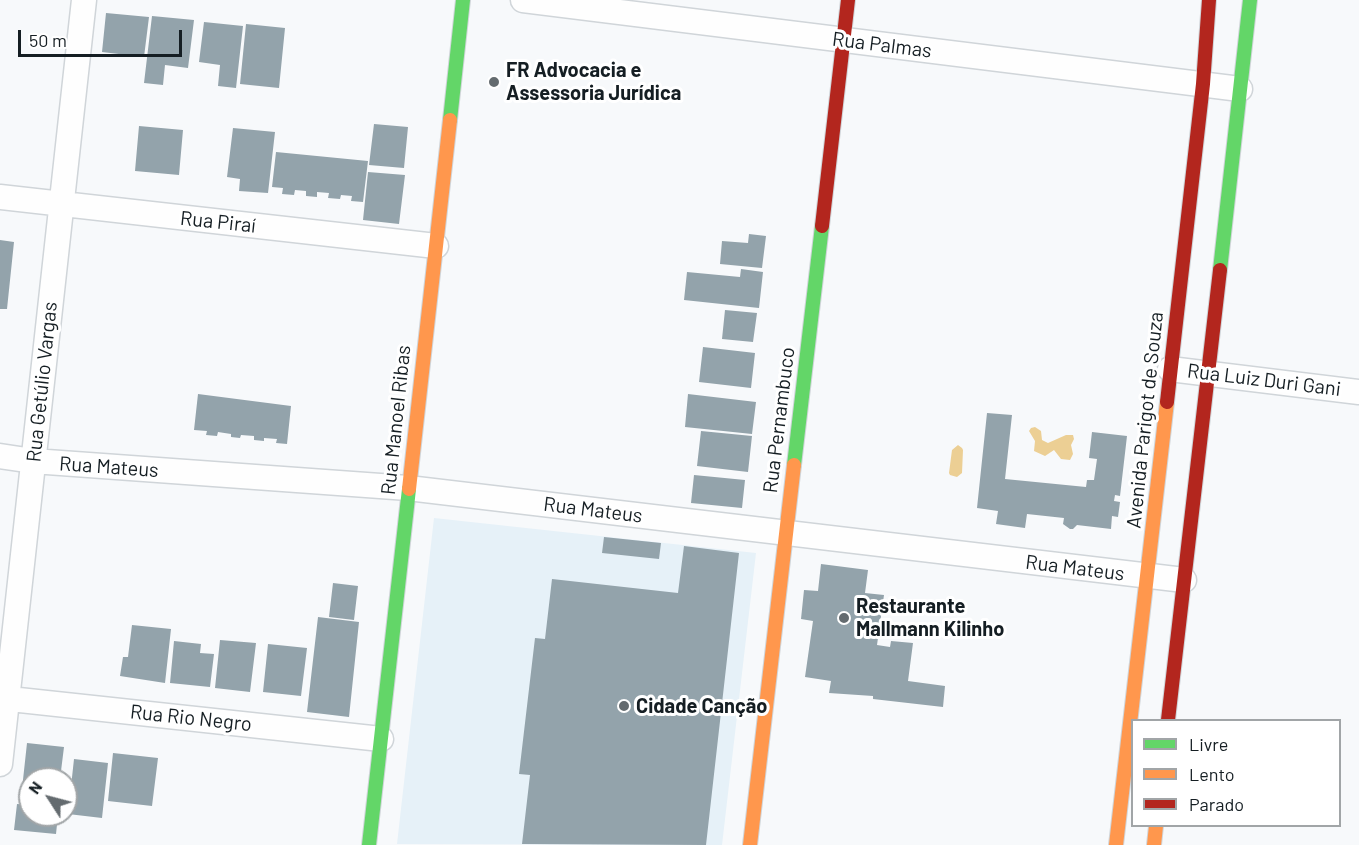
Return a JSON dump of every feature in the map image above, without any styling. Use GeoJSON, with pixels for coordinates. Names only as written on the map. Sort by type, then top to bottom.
{"type":"FeatureCollection","features":[{"type":"Feature","properties":{"kind":"street","name":"Rua Getúlio Vargas"},"geometry":{"type":"LineString","coordinates":[[0,764],[4,698],[33,461],[84,0]]}},
{"type":"Feature","properties":{"kind":"street","name":"Rua Manoel Ribas"},"geometry":{"type":"LineString","coordinates":[[369,845],[463,0]]}},
{"type":"Feature","properties":{"kind":"street","name":"Rua Palmas"},"geometry":{"type":"LineString","coordinates":[[523,0],[1240,89]]}},
{"type":"Feature","properties":{"kind":"street","name":"Rua Pernambuco"},"geometry":{"type":"LineString","coordinates":[[750,845],[848,0]]}},
{"type":"Feature","properties":{"kind":"street","name":"Avenida Parigot de Souza"},"geometry":{"type":"LineString","coordinates":[[1116,845],[1203,84],[1209,0]]}},
{"type":"Feature","properties":{"kind":"street"},"geometry":{"type":"LineString","coordinates":[[1168,719],[1250,0]]}},
{"type":"Feature","properties":{"kind":"street","name":"Rua Piraí"},"geometry":{"type":"LineString","coordinates":[[0,197],[435,246]]}},
{"type":"Feature","properties":{"kind":"street","name":"Rua Luiz Duri Gani"},"geometry":{"type":"LineString","coordinates":[[1170,369],[1359,392]]}},
{"type":"Feature","properties":{"kind":"street","name":"Rua Mateus"},"geometry":{"type":"LineString","coordinates":[[0,456],[33,461],[408,488],[1184,580]]}},
{"type":"Feature","properties":{"kind":"street","name":"Rua Rio Negro"},"geometry":{"type":"LineString","coordinates":[[4,698],[381,739]]}},
{"type":"Feature","properties":{"kind":"street"},"geometry":{"type":"LineString","coordinates":[[1154,845],[1156,827]]}},
{"type":"Feature","properties":{"kind":"shaded area"},"geometry":{"type":"Polygon","coordinates":[[[1035,427],[1041,431],[1042,440],[1048,443],[1066,435],[1073,435],[1071,445],[1073,454],[1070,460],[1061,459],[1054,450],[1045,456],[1034,451],[1035,441],[1029,431],[1035,427]]]}},
{"type":"Feature","properties":{"kind":"shaded area"},"geometry":{"type":"Polygon","coordinates":[[[958,445],[963,450],[962,473],[957,477],[949,473],[952,450],[958,445]]]}},
{"type":"Feature","properties":{"kind":"shaded area"},"geometry":{"type":"Polygon","coordinates":[[[434,518],[756,553],[722,845],[397,844],[434,518]]]}},
{"type":"Feature","properties":{"kind":"building"},"geometry":{"type":"Polygon","coordinates":[[[106,13],[149,17],[144,57],[102,52],[106,13]]]}},
{"type":"Feature","properties":{"kind":"building"},"geometry":{"type":"Polygon","coordinates":[[[152,16],[194,20],[188,68],[165,65],[163,85],[144,83],[152,16]]]}},
{"type":"Feature","properties":{"kind":"building"},"geometry":{"type":"Polygon","coordinates":[[[204,22],[243,26],[236,88],[218,86],[220,65],[199,62],[204,22]]]}},
{"type":"Feature","properties":{"kind":"building"},"geometry":{"type":"Polygon","coordinates":[[[246,24],[285,28],[279,88],[240,84],[246,24]]]}},
{"type":"Feature","properties":{"kind":"building"},"geometry":{"type":"Polygon","coordinates":[[[374,124],[408,127],[404,168],[369,165],[374,124]]]}},
{"type":"Feature","properties":{"kind":"building"},"geometry":{"type":"Polygon","coordinates":[[[139,126],[183,130],[179,175],[135,171],[139,126]]]}},
{"type":"Feature","properties":{"kind":"building"},"geometry":{"type":"Polygon","coordinates":[[[233,128],[275,132],[268,193],[239,191],[240,179],[227,177],[233,128]]]}},
{"type":"Feature","properties":{"kind":"building"},"geometry":{"type":"Polygon","coordinates":[[[276,152],[368,161],[363,202],[351,201],[352,196],[341,195],[340,199],[328,198],[329,193],[317,192],[317,197],[306,196],[306,191],[295,190],[294,195],[282,194],[283,188],[272,187],[276,152]]]}},
{"type":"Feature","properties":{"kind":"building"},"geometry":{"type":"Polygon","coordinates":[[[368,172],[405,175],[399,224],[363,220],[368,172]]]}},
{"type":"Feature","properties":{"kind":"building"},"geometry":{"type":"Polygon","coordinates":[[[749,234],[766,236],[762,268],[720,264],[722,241],[748,243],[749,234]]]}},
{"type":"Feature","properties":{"kind":"building"},"geometry":{"type":"Polygon","coordinates":[[[0,240],[14,242],[7,309],[0,309],[0,240]]]}},
{"type":"Feature","properties":{"kind":"building"},"geometry":{"type":"Polygon","coordinates":[[[741,269],[763,272],[759,308],[684,300],[687,272],[740,277],[741,269]]]}},
{"type":"Feature","properties":{"kind":"building"},"geometry":{"type":"Polygon","coordinates":[[[725,310],[757,313],[753,342],[722,339],[725,310]]]}},
{"type":"Feature","properties":{"kind":"building"},"geometry":{"type":"Polygon","coordinates":[[[703,347],[755,353],[751,388],[699,382],[703,347]]]}},
{"type":"Feature","properties":{"kind":"building"},"geometry":{"type":"Polygon","coordinates":[[[198,394],[291,406],[287,444],[276,443],[277,439],[254,440],[254,436],[231,437],[231,434],[218,432],[217,436],[206,435],[207,431],[194,430],[198,394]]]}},
{"type":"Feature","properties":{"kind":"building"},"geometry":{"type":"Polygon","coordinates":[[[688,394],[756,402],[752,434],[685,427],[688,394]]]}},
{"type":"Feature","properties":{"kind":"building"},"geometry":{"type":"Polygon","coordinates":[[[987,413],[1012,415],[1005,479],[1086,487],[1087,480],[1094,480],[1097,459],[1089,458],[1092,432],[1127,436],[1120,496],[1115,495],[1114,501],[1120,502],[1118,517],[1112,516],[1111,529],[1077,525],[1070,529],[1063,524],[1064,518],[1027,514],[1025,528],[996,524],[998,511],[977,508],[987,413]]]}},
{"type":"Feature","properties":{"kind":"building"},"geometry":{"type":"Polygon","coordinates":[[[701,431],[752,436],[748,472],[697,466],[701,431]]]}},
{"type":"Feature","properties":{"kind":"building"},"geometry":{"type":"Polygon","coordinates":[[[694,475],[745,480],[742,508],[691,503],[694,475]]]}},
{"type":"Feature","properties":{"kind":"building"},"geometry":{"type":"Polygon","coordinates":[[[604,537],[661,543],[659,559],[602,553],[604,537]]]}},
{"type":"Feature","properties":{"kind":"building","name":"Cidade Canção"},"geometry":{"type":"Polygon","coordinates":[[[684,546],[739,553],[706,845],[522,844],[530,775],[519,774],[535,638],[545,639],[552,579],[678,593],[684,546]]]}},
{"type":"Feature","properties":{"kind":"building"},"geometry":{"type":"Polygon","coordinates":[[[821,564],[868,570],[865,593],[884,595],[877,645],[890,647],[891,641],[913,643],[908,681],[945,686],[943,707],[873,699],[873,696],[829,693],[831,681],[805,677],[813,621],[801,619],[804,590],[818,591],[821,564]]]}},
{"type":"Feature","properties":{"kind":"building"},"geometry":{"type":"Polygon","coordinates":[[[333,583],[358,586],[354,620],[329,617],[333,583]]]}},
{"type":"Feature","properties":{"kind":"building"},"geometry":{"type":"Polygon","coordinates":[[[318,617],[359,622],[349,717],[307,712],[318,617]]]}},
{"type":"Feature","properties":{"kind":"building"},"geometry":{"type":"Polygon","coordinates":[[[132,625],[171,629],[165,683],[120,676],[123,657],[128,657],[132,625]]]}},
{"type":"Feature","properties":{"kind":"building"},"geometry":{"type":"Polygon","coordinates":[[[220,640],[256,643],[250,692],[215,688],[220,640]]]}},
{"type":"Feature","properties":{"kind":"building"},"geometry":{"type":"Polygon","coordinates":[[[174,641],[201,644],[200,653],[214,654],[210,687],[170,683],[174,641]]]}},
{"type":"Feature","properties":{"kind":"building"},"geometry":{"type":"Polygon","coordinates":[[[268,644],[307,648],[301,696],[263,692],[268,644]]]}},
{"type":"Feature","properties":{"kind":"building"},"geometry":{"type":"Polygon","coordinates":[[[27,743],[64,747],[62,767],[24,767],[27,743]]]}},
{"type":"Feature","properties":{"kind":"building"},"geometry":{"type":"Polygon","coordinates":[[[113,753],[158,758],[152,806],[108,801],[113,753]]]}},
{"type":"Feature","properties":{"kind":"building"},"geometry":{"type":"Polygon","coordinates":[[[74,759],[108,763],[102,818],[78,815],[78,767],[73,767],[74,759]]]}},
{"type":"Feature","properties":{"kind":"building"},"geometry":{"type":"Polygon","coordinates":[[[17,804],[18,827],[57,827],[56,834],[14,830],[17,804]]]}},
{"type":"Feature","properties":{"kind":"traffic: fast"},"geometry":{"type":"LineString","coordinates":[[450,120],[463,0]]}},
{"type":"Feature","properties":{"kind":"traffic: fast"},"geometry":{"type":"LineString","coordinates":[[1220,270],[1250,0]]}},
{"type":"Feature","properties":{"kind":"traffic: fast"},"geometry":{"type":"LineString","coordinates":[[794,465],[822,226]]}},
{"type":"Feature","properties":{"kind":"traffic: fast"},"geometry":{"type":"LineString","coordinates":[[369,845],[409,489]]}},
{"type":"Feature","properties":{"kind":"traffic: slow"},"geometry":{"type":"LineString","coordinates":[[409,489],[450,120]]}},
{"type":"Feature","properties":{"kind":"traffic: slow"},"geometry":{"type":"LineString","coordinates":[[1116,845],[1167,402]]}},
{"type":"Feature","properties":{"kind":"traffic: slow"},"geometry":{"type":"LineString","coordinates":[[750,845],[794,465]]}},
{"type":"Feature","properties":{"kind":"traffic: slow"},"geometry":{"type":"LineString","coordinates":[[1154,845],[1156,827]]}},
{"type":"Feature","properties":{"kind":"traffic: jam"},"geometry":{"type":"LineString","coordinates":[[822,226],[848,0]]}},
{"type":"Feature","properties":{"kind":"traffic: jam"},"geometry":{"type":"LineString","coordinates":[[1167,402],[1203,84],[1209,0]]}},
{"type":"Feature","properties":{"kind":"traffic: jam"},"geometry":{"type":"LineString","coordinates":[[1168,719],[1220,270]]}},
{"type":"Feature","properties":{"kind":"place","name":"FR Advocacia e Assessoria Jurídica"},"geometry":{"type":"Point","coordinates":[494,82]}},
{"type":"Feature","properties":{"kind":"place","name":"Restaurante Mallmann Kilinho"},"geometry":{"type":"Point","coordinates":[844,618]}},
{"type":"Feature","properties":{"kind":"place","name":"Cidade Canção"},"geometry":{"type":"Point","coordinates":[624,706]}}]}
